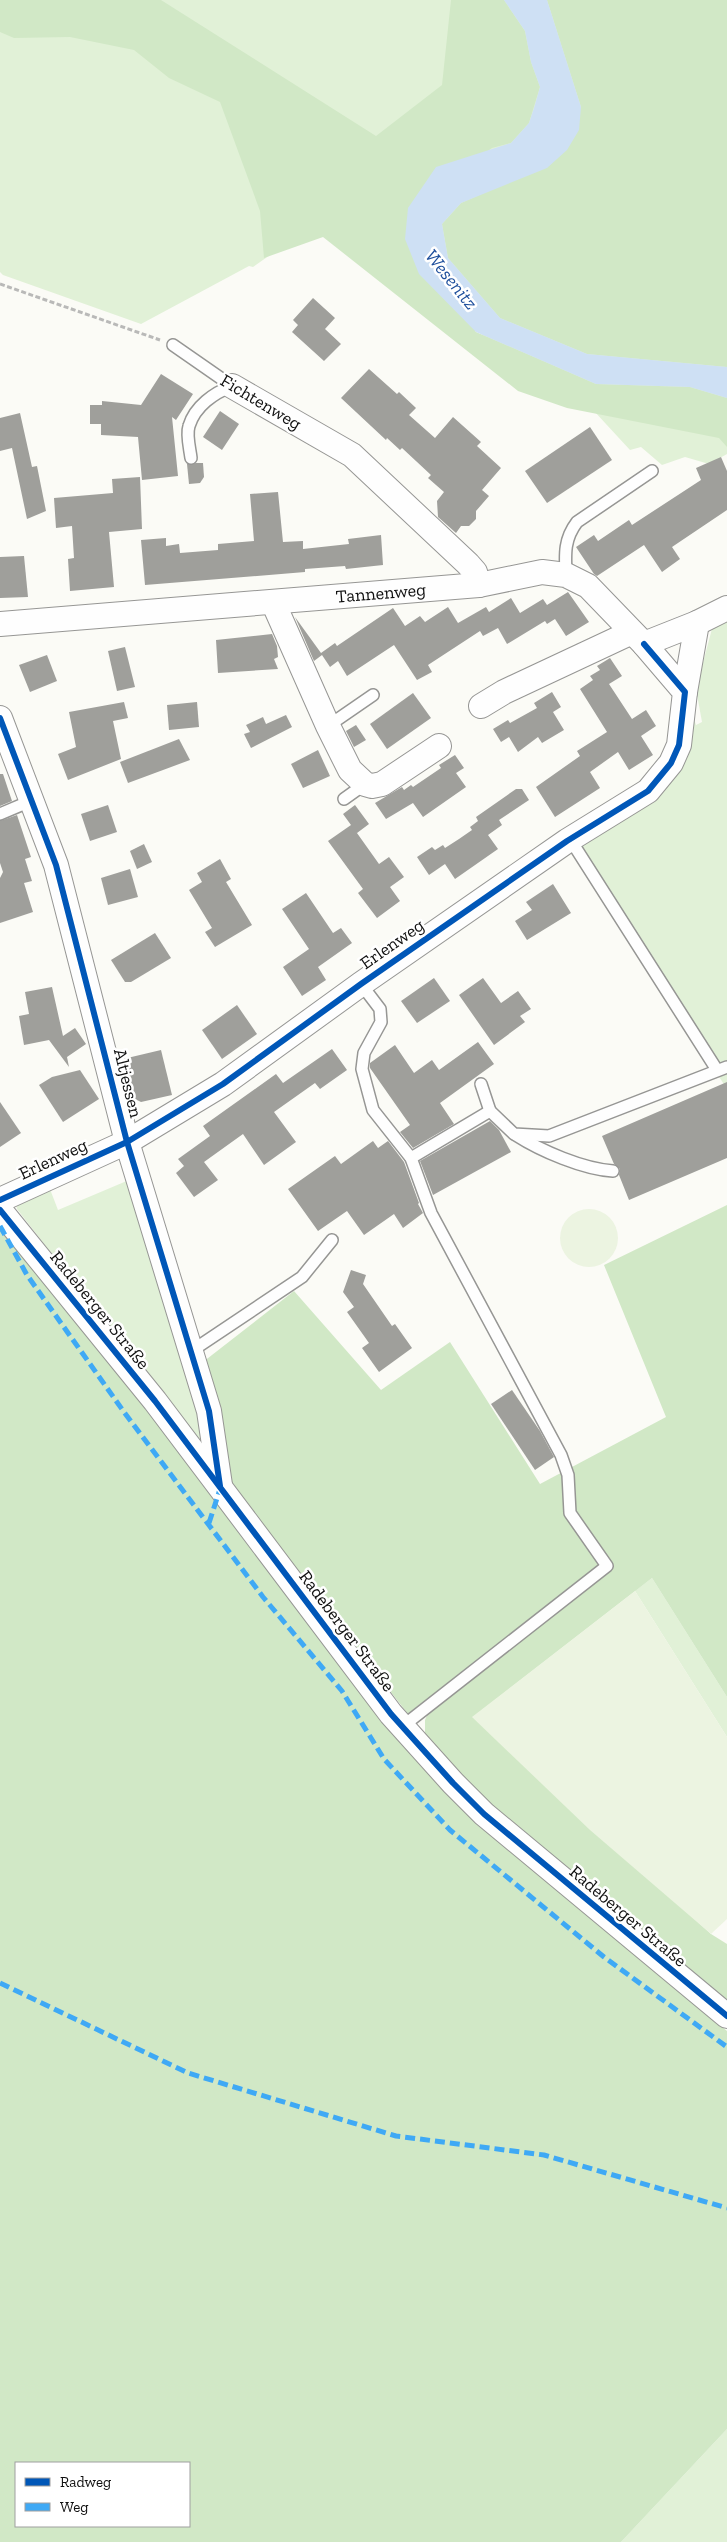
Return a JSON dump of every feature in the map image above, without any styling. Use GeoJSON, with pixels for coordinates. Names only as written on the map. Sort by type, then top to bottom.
{"type":"FeatureCollection","features":[{"type":"Feature","properties":{"kind":"street","name":"Fichtenweg"},"geometry":{"type":"LineString","coordinates":[[232,386],[352,455],[468,564],[475,572],[479,585]]}},
{"type":"Feature","properties":{"kind":"street","name":"Tannenweg"},"geometry":{"type":"LineString","coordinates":[[0,624],[479,585],[542,572],[566,575],[588,586],[637,638]]}},
{"type":"Feature","properties":{"kind":"street"},"geometry":{"type":"LineString","coordinates":[[273,602],[328,726],[350,770],[365,784],[372,786],[382,784],[439,746]]}},
{"type":"Feature","properties":{"kind":"street"},"geometry":{"type":"LineString","coordinates":[[481,706],[504,692],[637,638],[697,624],[727,608]]}},
{"type":"Feature","properties":{"kind":"street","name":"Erlenweg"},"geometry":{"type":"LineString","coordinates":[[0,1200],[127,1142],[223,1084],[361,984],[570,839],[648,791],[661,778],[671,763],[679,745],[685,692],[697,624]]}},
{"type":"Feature","properties":{"kind":"street"},"geometry":{"type":"LineString","coordinates":[[637,638],[685,692]]}},
{"type":"Feature","properties":{"kind":"street","name":"Altjessen"},"geometry":{"type":"LineString","coordinates":[[0,718],[33,800],[56,865],[127,1142],[208,1411],[220,1489]]}},
{"type":"Feature","properties":{"kind":"street","name":"Radeberger Straße"},"geometry":{"type":"LineString","coordinates":[[0,1210],[155,1401],[220,1489],[403,1726],[484,1814],[727,2016]]}},
{"type":"Feature","properties":{"kind":"lane","name":"Fichtenweg"},"geometry":{"type":"LineString","coordinates":[[173,345],[232,386]]}},
{"type":"Feature","properties":{"kind":"lane"},"geometry":{"type":"LineString","coordinates":[[191,458],[189,426],[202,406],[217,392],[232,386]]}},
{"type":"Feature","properties":{"kind":"lane"},"geometry":{"type":"LineString","coordinates":[[566,575],[565,549],[568,534],[577,522],[652,471]]}},
{"type":"Feature","properties":{"kind":"lane"},"geometry":{"type":"LineString","coordinates":[[328,726],[373,695]]}},
{"type":"Feature","properties":{"kind":"lane"},"geometry":{"type":"LineString","coordinates":[[344,799],[365,784]]}},
{"type":"Feature","properties":{"kind":"lane"},"geometry":{"type":"LineString","coordinates":[[0,814],[33,800]]}},
{"type":"Feature","properties":{"kind":"lane"},"geometry":{"type":"LineString","coordinates":[[514,1134],[549,1136],[722,1069],[570,839]]}},
{"type":"Feature","properties":{"kind":"lane"},"geometry":{"type":"LineString","coordinates":[[361,984],[380,1009],[381,1022],[364,1054],[362,1070],[373,1110],[410,1158],[431,1212],[561,1455],[568,1475],[570,1513],[607,1566],[403,1726]]}},
{"type":"Feature","properties":{"kind":"lane"},"geometry":{"type":"LineString","coordinates":[[480,1084],[490,1111],[514,1134],[536,1147],[600,1170],[613,1170]]}},
{"type":"Feature","properties":{"kind":"lane"},"geometry":{"type":"LineString","coordinates":[[410,1158],[490,1111]]}},
{"type":"Feature","properties":{"kind":"lane"},"geometry":{"type":"LineString","coordinates":[[190,1352],[302,1277],[332,1240]]}},
{"type":"Feature","properties":{"kind":"path"},"geometry":{"type":"LineString","coordinates":[[0,284],[173,345]]}},
{"type":"Feature","properties":{"kind":"green space"},"geometry":{"type":"Polygon","coordinates":[[[0,0],[727,0],[727,454],[709,464],[685,457],[662,465],[641,447],[630,450],[594,411],[317,222],[253,267],[249,266],[141,324],[3,275],[0,272],[0,0]]]}},
{"type":"Feature","properties":{"kind":"green space"},"geometry":{"type":"Polygon","coordinates":[[[0,0],[161,0],[376,136],[442,85],[451,0],[504,0],[525,31],[531,62],[540,87],[529,123],[511,143],[492,148],[408,208],[476,332],[596,384],[690,387],[727,398],[727,447],[719,438],[567,408],[518,391],[323,237],[264,258],[260,211],[220,102],[169,78],[134,50],[70,37],[14,38],[0,32],[0,0]]]}},
{"type":"Feature","properties":{"kind":"green space"},"geometry":{"type":"Polygon","coordinates":[[[547,0],[727,0],[727,367],[587,354],[500,318],[448,258],[442,224],[461,203],[511,181],[581,107],[547,0]]]}},
{"type":"Feature","properties":{"kind":"green space"},"geometry":{"type":"Polygon","coordinates":[[[727,617],[727,1089],[573,852],[661,779],[685,692],[696,725],[702,722],[696,689],[713,625],[727,617]]]}},
{"type":"Feature","properties":{"kind":"green space"},"geometry":{"type":"Polygon","coordinates":[[[129,1180],[206,1438],[201,1446],[17,1209],[15,1200],[48,1184],[58,1210],[129,1180]]]}},
{"type":"Feature","properties":{"kind":"green space"},"geometry":{"type":"Polygon","coordinates":[[[727,1205],[727,1697],[652,1578],[473,1717],[711,1934],[727,1944],[727,2004],[494,1810],[425,1734],[425,1720],[429,1711],[420,1704],[408,1714],[229,1485],[203,1362],[294,1291],[381,1390],[450,1342],[540,1484],[666,1417],[604,1265],[727,1205]]]}},
{"type":"Feature","properties":{"kind":"green space"},"geometry":{"type":"Polygon","coordinates":[[[583,1209],[595,1209],[610,1217],[618,1232],[618,1244],[610,1259],[595,1267],[583,1267],[568,1259],[560,1244],[560,1232],[568,1217],[583,1209]]]}},
{"type":"Feature","properties":{"kind":"green space"},"geometry":{"type":"Polygon","coordinates":[[[0,1231],[7,1235],[38,1269],[445,1791],[476,1823],[727,2031],[727,2429],[621,2542],[0,2542],[0,1231]]]}},
{"type":"Feature","properties":{"kind":"green space"},"geometry":{"type":"Polygon","coordinates":[[[652,1578],[727,1697],[727,1737],[635,1591],[652,1578]]]}},
{"type":"Feature","properties":{"kind":"green space"},"geometry":{"type":"Polygon","coordinates":[[[635,1591],[727,1737],[727,1919],[711,1934],[590,1830],[472,1717],[635,1591]]]}},
{"type":"Feature","properties":{"kind":"green space"},"geometry":{"type":"Polygon","coordinates":[[[727,2429],[727,2542],[621,2542],[727,2429]]]}},
{"type":"Feature","properties":{"kind":"water","name":"Wesenitz"},"geometry":{"type":"Polygon","coordinates":[[[504,0],[547,0],[581,107],[579,130],[567,150],[547,168],[461,203],[442,224],[448,258],[500,318],[587,354],[727,367],[727,398],[690,387],[596,384],[476,332],[419,274],[405,239],[408,208],[436,167],[511,143],[529,123],[534,108],[540,87],[531,62],[525,31],[504,0]]]}},
{"type":"Feature","properties":{"kind":"building"},"geometry":{"type":"Polygon","coordinates":[[[313,298],[335,318],[325,329],[341,344],[324,361],[292,332],[298,325],[293,320],[313,298]]]}},
{"type":"Feature","properties":{"kind":"building"},"geometry":{"type":"Polygon","coordinates":[[[369,369],[416,408],[409,415],[435,438],[453,417],[481,442],[477,446],[501,468],[482,490],[489,496],[476,511],[476,519],[469,526],[461,526],[456,533],[438,517],[437,501],[444,492],[428,478],[431,475],[402,448],[400,450],[387,438],[386,440],[341,398],[369,369]]]}},
{"type":"Feature","properties":{"kind":"building"},"geometry":{"type":"Polygon","coordinates":[[[161,374],[193,394],[176,420],[172,417],[178,476],[142,480],[138,437],[101,435],[101,424],[90,424],[90,405],[102,405],[102,401],[141,405],[161,374]]]}},
{"type":"Feature","properties":{"kind":"building"},"geometry":{"type":"Polygon","coordinates":[[[220,411],[239,424],[222,450],[203,437],[220,411]]]}},
{"type":"Feature","properties":{"kind":"building"},"geometry":{"type":"Polygon","coordinates":[[[20,413],[32,467],[37,466],[46,511],[27,519],[12,448],[0,451],[0,418],[20,413]]]}},
{"type":"Feature","properties":{"kind":"building"},"geometry":{"type":"Polygon","coordinates":[[[590,427],[612,460],[547,503],[525,471],[590,427]]]}},
{"type":"Feature","properties":{"kind":"building"},"geometry":{"type":"Polygon","coordinates":[[[721,457],[727,471],[727,510],[672,547],[680,559],[662,572],[644,545],[597,576],[594,574],[576,547],[594,535],[598,541],[629,520],[632,525],[701,480],[696,468],[721,457]]]}},
{"type":"Feature","properties":{"kind":"building"},"geometry":{"type":"Polygon","coordinates":[[[203,463],[204,477],[200,483],[189,484],[187,464],[203,463]]]}},
{"type":"Feature","properties":{"kind":"building"},"geometry":{"type":"Polygon","coordinates":[[[140,477],[142,529],[109,532],[114,587],[70,591],[68,559],[74,558],[72,526],[56,528],[54,498],[113,493],[112,479],[140,477]]]}},
{"type":"Feature","properties":{"kind":"building"},"geometry":{"type":"Polygon","coordinates":[[[278,492],[283,542],[303,541],[303,549],[349,544],[348,539],[381,535],[383,565],[346,569],[345,566],[305,569],[305,572],[145,585],[141,540],[166,538],[166,546],[179,544],[180,553],[218,550],[218,544],[254,541],[250,494],[278,492]]]}},
{"type":"Feature","properties":{"kind":"building"},"geometry":{"type":"Polygon","coordinates":[[[24,556],[28,597],[0,598],[0,557],[24,556]]]}},
{"type":"Feature","properties":{"kind":"building"},"geometry":{"type":"Polygon","coordinates":[[[568,592],[589,622],[566,636],[555,619],[547,624],[545,621],[507,644],[498,628],[483,636],[480,631],[428,665],[432,672],[417,680],[394,645],[347,676],[338,661],[330,667],[322,655],[314,661],[295,617],[321,653],[335,643],[337,646],[393,608],[405,626],[420,616],[425,622],[448,607],[458,623],[486,607],[489,612],[511,598],[520,613],[543,599],[547,605],[568,592]]]}},
{"type":"Feature","properties":{"kind":"building"},"geometry":{"type":"Polygon","coordinates":[[[272,634],[277,646],[278,657],[274,659],[278,669],[218,673],[216,640],[272,634]]]}},
{"type":"Feature","properties":{"kind":"building"},"geometry":{"type":"Polygon","coordinates":[[[125,647],[135,687],[117,691],[108,651],[125,647]]]}},
{"type":"Feature","properties":{"kind":"building"},"geometry":{"type":"Polygon","coordinates":[[[47,655],[57,681],[30,692],[19,665],[47,655]]]}},
{"type":"Feature","properties":{"kind":"building"},"geometry":{"type":"Polygon","coordinates":[[[610,658],[622,676],[609,684],[632,719],[646,710],[656,726],[641,736],[653,755],[629,770],[618,752],[590,772],[600,788],[555,817],[536,787],[580,756],[577,751],[607,732],[580,689],[593,680],[590,676],[600,670],[597,666],[610,658]]]}},
{"type":"Feature","properties":{"kind":"building"},"geometry":{"type":"Polygon","coordinates":[[[552,692],[561,707],[553,712],[564,730],[542,743],[538,737],[518,752],[509,737],[501,742],[493,729],[508,720],[510,723],[537,708],[534,703],[552,692]]]}},
{"type":"Feature","properties":{"kind":"building"},"geometry":{"type":"Polygon","coordinates":[[[413,693],[431,718],[387,749],[370,724],[413,693]]]}},
{"type":"Feature","properties":{"kind":"building"},"geometry":{"type":"Polygon","coordinates":[[[124,702],[128,718],[113,721],[121,759],[68,780],[58,754],[76,747],[69,712],[124,702]]]}},
{"type":"Feature","properties":{"kind":"building"},"geometry":{"type":"Polygon","coordinates":[[[197,702],[199,727],[169,730],[167,705],[197,702]]]}},
{"type":"Feature","properties":{"kind":"building"},"geometry":{"type":"Polygon","coordinates":[[[286,715],[292,727],[251,748],[244,734],[250,732],[246,725],[263,717],[266,724],[286,715]]]}},
{"type":"Feature","properties":{"kind":"building"},"geometry":{"type":"Polygon","coordinates":[[[356,725],[366,740],[354,747],[346,731],[356,725]]]}},
{"type":"Feature","properties":{"kind":"building"},"geometry":{"type":"Polygon","coordinates":[[[179,739],[190,760],[128,783],[120,762],[179,739]]]}},
{"type":"Feature","properties":{"kind":"building"},"geometry":{"type":"Polygon","coordinates":[[[318,750],[330,776],[303,788],[291,764],[318,750]]]}},
{"type":"Feature","properties":{"kind":"building"},"geometry":{"type":"Polygon","coordinates":[[[455,755],[464,768],[456,773],[466,787],[423,817],[413,803],[386,819],[375,803],[402,787],[404,790],[411,785],[413,787],[441,768],[439,765],[455,755]]]}},
{"type":"Feature","properties":{"kind":"building"},"geometry":{"type":"Polygon","coordinates":[[[0,774],[3,774],[12,801],[0,806],[0,774]]]}},
{"type":"Feature","properties":{"kind":"building"},"geometry":{"type":"Polygon","coordinates":[[[516,789],[522,789],[529,800],[499,820],[502,825],[488,835],[498,849],[455,879],[445,864],[429,875],[417,857],[432,847],[435,850],[443,845],[445,848],[459,839],[472,830],[470,827],[478,821],[476,817],[516,789]]]}},
{"type":"Feature","properties":{"kind":"building"},"geometry":{"type":"Polygon","coordinates":[[[108,805],[117,832],[90,841],[81,814],[108,805]]]}},
{"type":"Feature","properties":{"kind":"building"},"geometry":{"type":"Polygon","coordinates":[[[355,805],[369,824],[357,833],[352,826],[379,864],[389,857],[404,877],[390,887],[400,901],[377,918],[358,893],[363,889],[328,841],[351,825],[343,814],[355,805]]]}},
{"type":"Feature","properties":{"kind":"building"},"geometry":{"type":"Polygon","coordinates":[[[17,815],[31,857],[25,859],[32,881],[24,883],[33,912],[0,923],[0,878],[3,872],[0,863],[0,821],[17,815]]]}},
{"type":"Feature","properties":{"kind":"building"},"geometry":{"type":"Polygon","coordinates":[[[144,844],[152,862],[137,869],[130,851],[144,844]]]}},
{"type":"Feature","properties":{"kind":"building"},"geometry":{"type":"Polygon","coordinates":[[[220,859],[231,879],[226,882],[252,925],[215,947],[205,932],[212,928],[189,890],[202,882],[197,873],[220,859]]]}},
{"type":"Feature","properties":{"kind":"building"},"geometry":{"type":"Polygon","coordinates":[[[130,869],[138,897],[108,905],[101,878],[130,869]]]}},
{"type":"Feature","properties":{"kind":"building"},"geometry":{"type":"Polygon","coordinates":[[[553,884],[571,913],[527,940],[515,921],[532,910],[526,902],[553,884]]]}},
{"type":"Feature","properties":{"kind":"building"},"geometry":{"type":"Polygon","coordinates":[[[306,893],[333,933],[341,928],[352,943],[318,967],[326,980],[302,996],[283,967],[309,949],[282,909],[306,893]]]}},
{"type":"Feature","properties":{"kind":"building"},"geometry":{"type":"Polygon","coordinates":[[[155,933],[171,958],[131,982],[125,982],[111,960],[155,933]]]}},
{"type":"Feature","properties":{"kind":"building"},"geometry":{"type":"Polygon","coordinates":[[[434,978],[450,1001],[417,1023],[401,1001],[434,978]]]}},
{"type":"Feature","properties":{"kind":"building"},"geometry":{"type":"Polygon","coordinates":[[[483,978],[501,1003],[518,991],[531,1009],[520,1016],[525,1022],[494,1045],[459,995],[483,978]]]}},
{"type":"Feature","properties":{"kind":"building"},"geometry":{"type":"Polygon","coordinates":[[[52,987],[63,1036],[75,1028],[86,1044],[67,1057],[69,1067],[49,1040],[24,1045],[19,1016],[29,1014],[25,992],[52,987]]]}},
{"type":"Feature","properties":{"kind":"building"},"geometry":{"type":"Polygon","coordinates":[[[237,1005],[257,1034],[222,1059],[202,1030],[237,1005]]]}},
{"type":"Feature","properties":{"kind":"building"},"geometry":{"type":"Polygon","coordinates":[[[478,1042],[494,1064],[440,1103],[454,1124],[413,1148],[400,1132],[410,1125],[370,1068],[370,1063],[395,1045],[414,1073],[432,1060],[439,1070],[478,1042]]]}},
{"type":"Feature","properties":{"kind":"building"},"geometry":{"type":"Polygon","coordinates":[[[332,1049],[347,1070],[320,1089],[315,1083],[274,1112],[296,1142],[264,1165],[243,1134],[204,1162],[218,1180],[194,1197],[176,1173],[184,1166],[178,1159],[210,1136],[203,1126],[276,1074],[283,1083],[332,1049]]]}},
{"type":"Feature","properties":{"kind":"building"},"geometry":{"type":"Polygon","coordinates":[[[161,1050],[172,1095],[141,1102],[133,1098],[123,1059],[161,1050]]]}},
{"type":"Feature","properties":{"kind":"building"},"geometry":{"type":"Polygon","coordinates":[[[80,1070],[99,1099],[63,1122],[39,1085],[52,1077],[80,1070]]]}},
{"type":"Feature","properties":{"kind":"building"},"geometry":{"type":"Polygon","coordinates":[[[727,1082],[727,1158],[629,1200],[619,1175],[620,1169],[614,1164],[602,1136],[727,1082]]]}},
{"type":"Feature","properties":{"kind":"building"},"geometry":{"type":"Polygon","coordinates":[[[0,1102],[21,1133],[0,1147],[0,1102]]]}},
{"type":"Feature","properties":{"kind":"building"},"geometry":{"type":"Polygon","coordinates":[[[490,1121],[499,1130],[511,1152],[433,1195],[420,1161],[490,1121]]]}},
{"type":"Feature","properties":{"kind":"building"},"geometry":{"type":"Polygon","coordinates":[[[373,1141],[378,1148],[388,1141],[404,1162],[418,1204],[423,1213],[403,1228],[394,1214],[364,1235],[347,1211],[318,1231],[288,1189],[335,1156],[341,1164],[373,1141]]]}},
{"type":"Feature","properties":{"kind":"building"},"geometry":{"type":"Polygon","coordinates":[[[351,1270],[366,1275],[363,1284],[392,1326],[395,1324],[412,1348],[379,1372],[362,1348],[369,1343],[347,1312],[354,1307],[343,1292],[351,1270]]]}},
{"type":"Feature","properties":{"kind":"building"},"geometry":{"type":"Polygon","coordinates":[[[512,1390],[540,1431],[554,1457],[535,1470],[491,1404],[512,1390]]]}},
{"type":"Feature","properties":{"kind":"marked path"},"geometry":{"type":"LineString","coordinates":[[0,1226],[27,1275],[124,1412],[263,1597],[342,1691],[384,1759],[450,1830],[604,1957],[727,2047]]}},
{"type":"Feature","properties":{"kind":"marked path"},"geometry":{"type":"LineString","coordinates":[[209,1523],[220,1489]]}},
{"type":"Feature","properties":{"kind":"marked path"},"geometry":{"type":"LineString","coordinates":[[0,1983],[188,2073],[396,2136],[544,2155],[727,2208]]}},
{"type":"Feature","properties":{"kind":"cycle path"},"geometry":{"type":"LineString","coordinates":[[0,1200],[127,1142],[223,1084],[361,984],[567,841],[648,791],[671,763],[679,745],[685,692],[644,644]]}},
{"type":"Feature","properties":{"kind":"cycle path"},"geometry":{"type":"LineString","coordinates":[[0,718],[56,865],[127,1142],[209,1411],[220,1486]]}},
{"type":"Feature","properties":{"kind":"cycle path"},"geometry":{"type":"LineString","coordinates":[[0,1210],[155,1401],[391,1714],[453,1783],[484,1814],[727,2016]]}}]}
